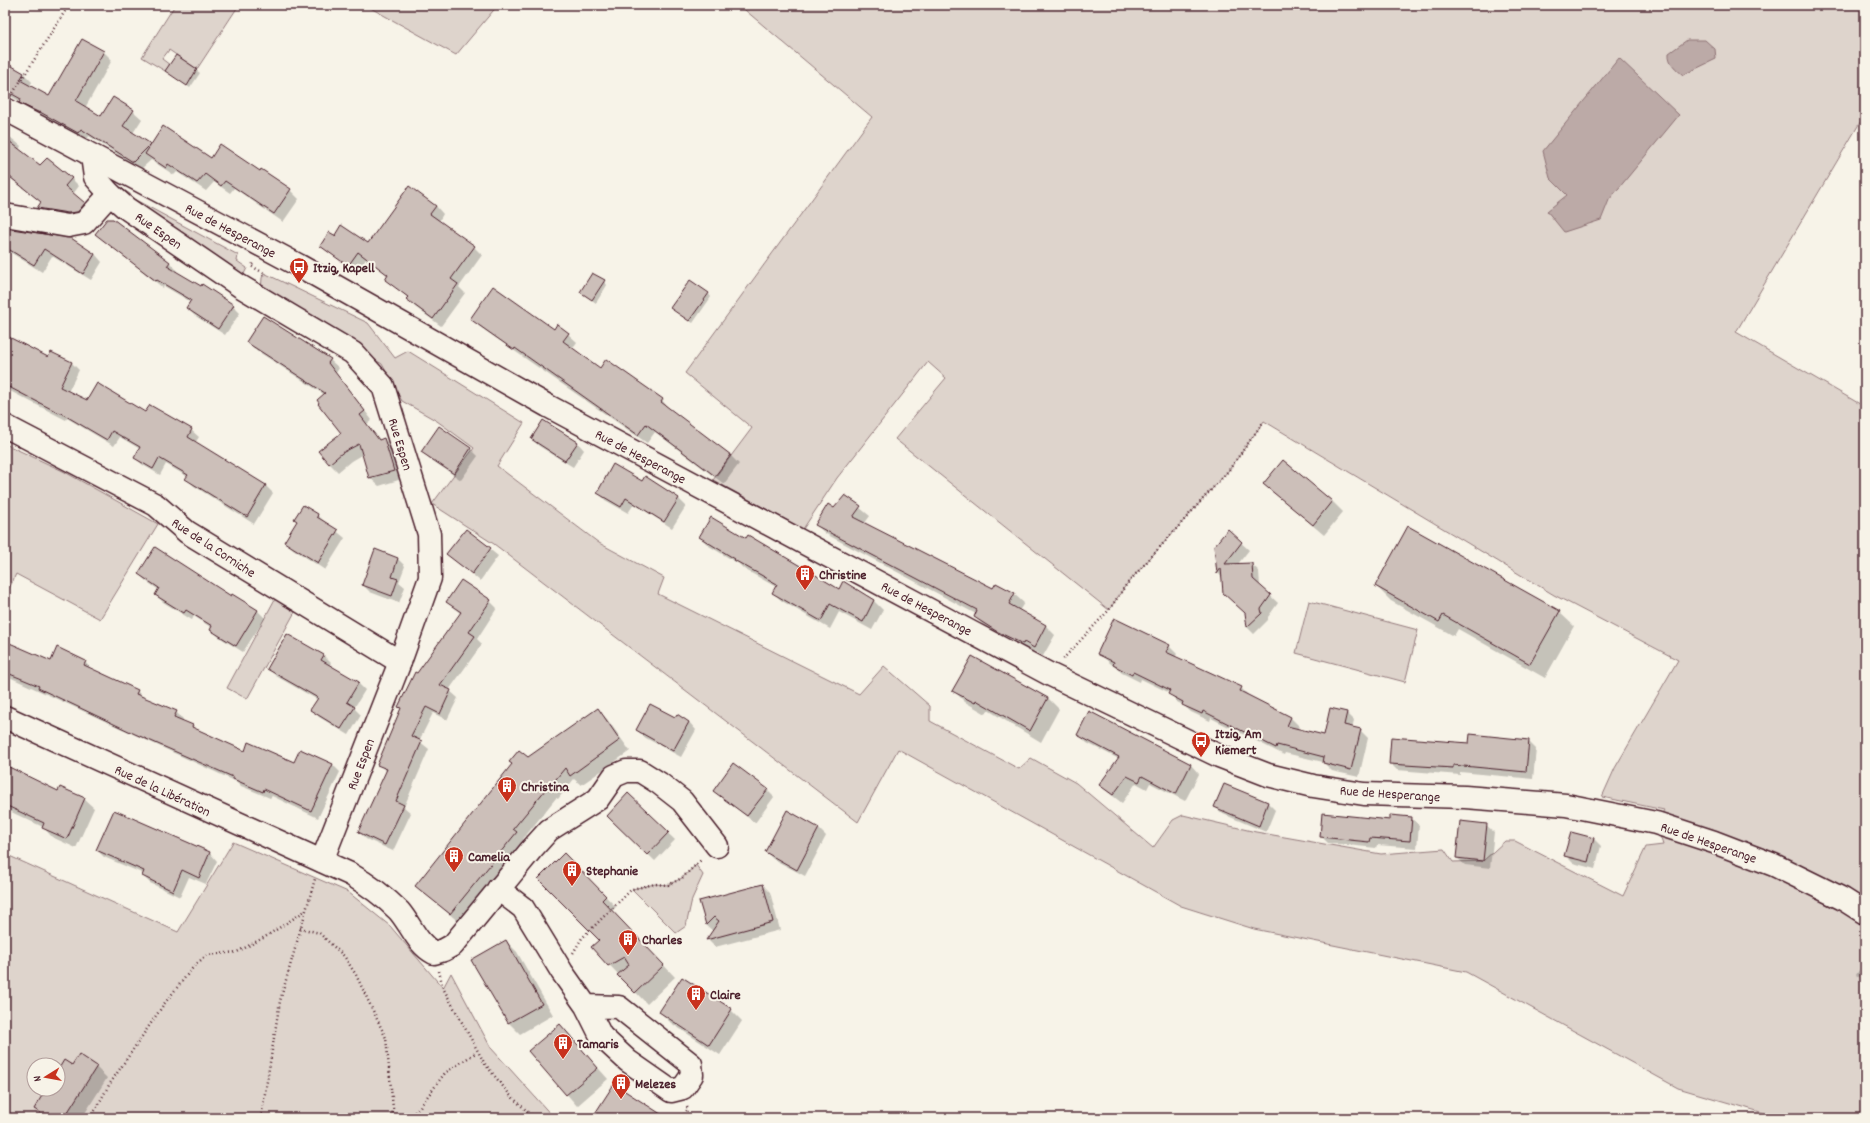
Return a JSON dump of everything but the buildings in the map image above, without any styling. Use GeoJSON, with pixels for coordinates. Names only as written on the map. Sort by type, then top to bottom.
{"type":"FeatureCollection","features":[{"type":"Feature","properties":{"kind":"street","name":"Rue de Hesperange"},"geometry":{"type":"LineString","coordinates":[[8,102],[92,156],[298,265],[548,406],[1049,674],[1219,756],[1268,775],[1313,786],[1364,794],[1465,797],[1566,805],[1656,823],[1714,842],[1774,865],[1844,899],[1865,913]]}},
{"type":"Feature","properties":{"kind":"street","name":"Rue Espen"},"geometry":{"type":"LineString","coordinates":[[92,156],[95,177],[110,194],[126,208],[240,286],[353,353],[383,386],[429,534],[430,578],[400,662],[322,861]]}},
{"type":"Feature","properties":{"kind":"street"},"geometry":{"type":"LineString","coordinates":[[5,215],[68,226],[73,225],[84,222],[110,194]]}},
{"type":"Feature","properties":{"kind":"street","name":"Rue de la Corniche"},"geometry":{"type":"LineString","coordinates":[[5,426],[156,506],[187,532],[400,662]]}},
{"type":"Feature","properties":{"kind":"street","name":"Rue de la Libération"},"geometry":{"type":"LineString","coordinates":[[5,717],[350,874],[376,890],[400,912],[424,948],[434,953]]}},
{"type":"Feature","properties":{"kind":"street"},"geometry":{"type":"LineString","coordinates":[[434,953],[444,950],[453,944],[549,830],[598,799],[614,776],[626,771],[640,771],[659,783],[682,801],[717,846]]}},
{"type":"Feature","properties":{"kind":"street"},"geometry":{"type":"LineString","coordinates":[[498,889],[523,908],[562,972],[586,1006],[601,1036],[628,1061],[671,1091],[683,1088],[692,1075],[691,1064],[619,1007],[586,1006]]}},
{"type":"Feature","properties":{"kind":"path"},"geometry":{"type":"LineString","coordinates":[[8,102],[69,5]]}},
{"type":"Feature","properties":{"kind":"path"},"geometry":{"type":"LineString","coordinates":[[1049,674],[1109,610],[1126,585],[1229,470],[1264,421]]}},
{"type":"Feature","properties":{"kind":"path"},"geometry":{"type":"LineString","coordinates":[[562,972],[582,938],[632,889],[655,884],[668,885],[682,878],[717,846]]}},
{"type":"Feature","properties":{"kind":"path"},"geometry":{"type":"LineString","coordinates":[[261,1118],[280,1002],[304,911],[322,861]]}},
{"type":"Feature","properties":{"kind":"path"},"geometry":{"type":"LineString","coordinates":[[91,1118],[109,1085],[164,1004],[194,965],[207,955],[237,952],[265,937],[304,911]]}},
{"type":"Feature","properties":{"kind":"path"},"geometry":{"type":"LineString","coordinates":[[300,928],[319,933],[344,956],[356,975],[386,1038],[393,1108],[392,1118]]}},
{"type":"Feature","properties":{"kind":"path"},"geometry":{"type":"LineString","coordinates":[[434,953],[443,988],[477,1052],[510,1095],[534,1118]]}},
{"type":"Feature","properties":{"kind":"path"},"geometry":{"type":"LineString","coordinates":[[409,1118],[419,1108],[444,1073],[477,1052]]}},
{"type":"Feature","properties":{"kind":"shaded area"},"geometry":{"type":"Polygon","coordinates":[[[175,5],[239,5],[197,69],[169,50],[162,59],[170,65],[165,71],[142,57],[175,5]]]}},
{"type":"Feature","properties":{"kind":"shaded area"},"geometry":{"type":"Polygon","coordinates":[[[365,5],[498,5],[456,55],[365,5]]]}},
{"type":"Feature","properties":{"kind":"shaded area"},"geometry":{"type":"Polygon","coordinates":[[[739,5],[1865,5],[1865,114],[1736,332],[1865,407],[1865,1118],[1781,1118],[1678,1088],[1466,972],[1254,929],[1181,906],[898,749],[858,822],[494,544],[432,504],[474,448],[437,421],[402,401],[382,364],[261,290],[264,273],[368,323],[395,358],[408,351],[524,423],[497,466],[599,543],[664,578],[658,594],[859,694],[884,666],[930,706],[930,721],[1019,769],[1031,758],[1076,783],[1153,848],[1173,820],[1183,815],[1256,832],[1381,854],[1444,849],[1453,862],[1483,861],[1505,841],[1515,841],[1623,896],[1646,847],[1663,845],[1656,823],[1664,810],[1602,797],[1615,768],[1678,660],[1554,595],[1264,421],[1229,470],[1126,585],[1109,610],[895,439],[946,378],[928,362],[837,478],[803,529],[713,480],[752,428],[685,373],[872,117],[739,5]]]}},
{"type":"Feature","properties":{"kind":"shaded area"},"geometry":{"type":"Polygon","coordinates":[[[1687,40],[1705,40],[1715,49],[1716,59],[1683,75],[1671,63],[1669,53],[1687,40]]]}},
{"type":"Feature","properties":{"kind":"shaded area"},"geometry":{"type":"Polygon","coordinates":[[[1619,58],[1679,115],[1609,200],[1601,220],[1564,232],[1547,211],[1567,195],[1550,178],[1543,151],[1619,58]]]}},
{"type":"Feature","properties":{"kind":"shaded area"},"geometry":{"type":"Polygon","coordinates":[[[113,183],[130,194],[132,198],[238,255],[237,261],[247,268],[243,276],[207,250],[113,189],[113,183]]]}},
{"type":"Feature","properties":{"kind":"shaded area"},"geometry":{"type":"Polygon","coordinates":[[[5,444],[63,471],[158,524],[100,619],[16,574],[5,597],[5,444]]]}},
{"type":"Feature","properties":{"kind":"shaded area"},"geometry":{"type":"Polygon","coordinates":[[[275,599],[296,610],[247,699],[227,688],[275,599]]]}},
{"type":"Feature","properties":{"kind":"shaded area"},"geometry":{"type":"Polygon","coordinates":[[[1309,601],[1418,630],[1405,682],[1296,653],[1309,601]]]}},
{"type":"Feature","properties":{"kind":"shaded area"},"geometry":{"type":"Polygon","coordinates":[[[233,842],[348,892],[390,926],[443,988],[451,973],[491,1048],[554,1118],[5,1118],[5,854],[178,932],[233,842]]]}},
{"type":"Feature","properties":{"kind":"shaded area"},"geometry":{"type":"Polygon","coordinates":[[[696,865],[703,875],[692,899],[686,926],[676,933],[632,889],[655,884],[668,885],[682,878],[696,865]]]}},
{"type":"Feature","properties":{"kind":"place","name":"Itzig, Kapell"},"geometry":{"type":"Point","coordinates":[299,284]}},
{"type":"Feature","properties":{"kind":"place","name":"Christine"},"geometry":{"type":"Point","coordinates":[805,591]}},
{"type":"Feature","properties":{"kind":"place","name":"Itzig, Am Kiemert"},"geometry":{"type":"Point","coordinates":[1201,758]}},
{"type":"Feature","properties":{"kind":"place","name":"Christina"},"geometry":{"type":"Point","coordinates":[507,803]}},
{"type":"Feature","properties":{"kind":"place","name":"Camelia"},"geometry":{"type":"Point","coordinates":[454,873]}},
{"type":"Feature","properties":{"kind":"place","name":"Stephanie"},"geometry":{"type":"Point","coordinates":[572,887]}},
{"type":"Feature","properties":{"kind":"place","name":"Charles"},"geometry":{"type":"Point","coordinates":[628,956]}},
{"type":"Feature","properties":{"kind":"place","name":"Claire"},"geometry":{"type":"Point","coordinates":[696,1011]}},
{"type":"Feature","properties":{"kind":"place","name":"Tamaris"},"geometry":{"type":"Point","coordinates":[563,1060]}},
{"type":"Feature","properties":{"kind":"place","name":"Melezes"},"geometry":{"type":"Point","coordinates":[621,1100]}}]}
